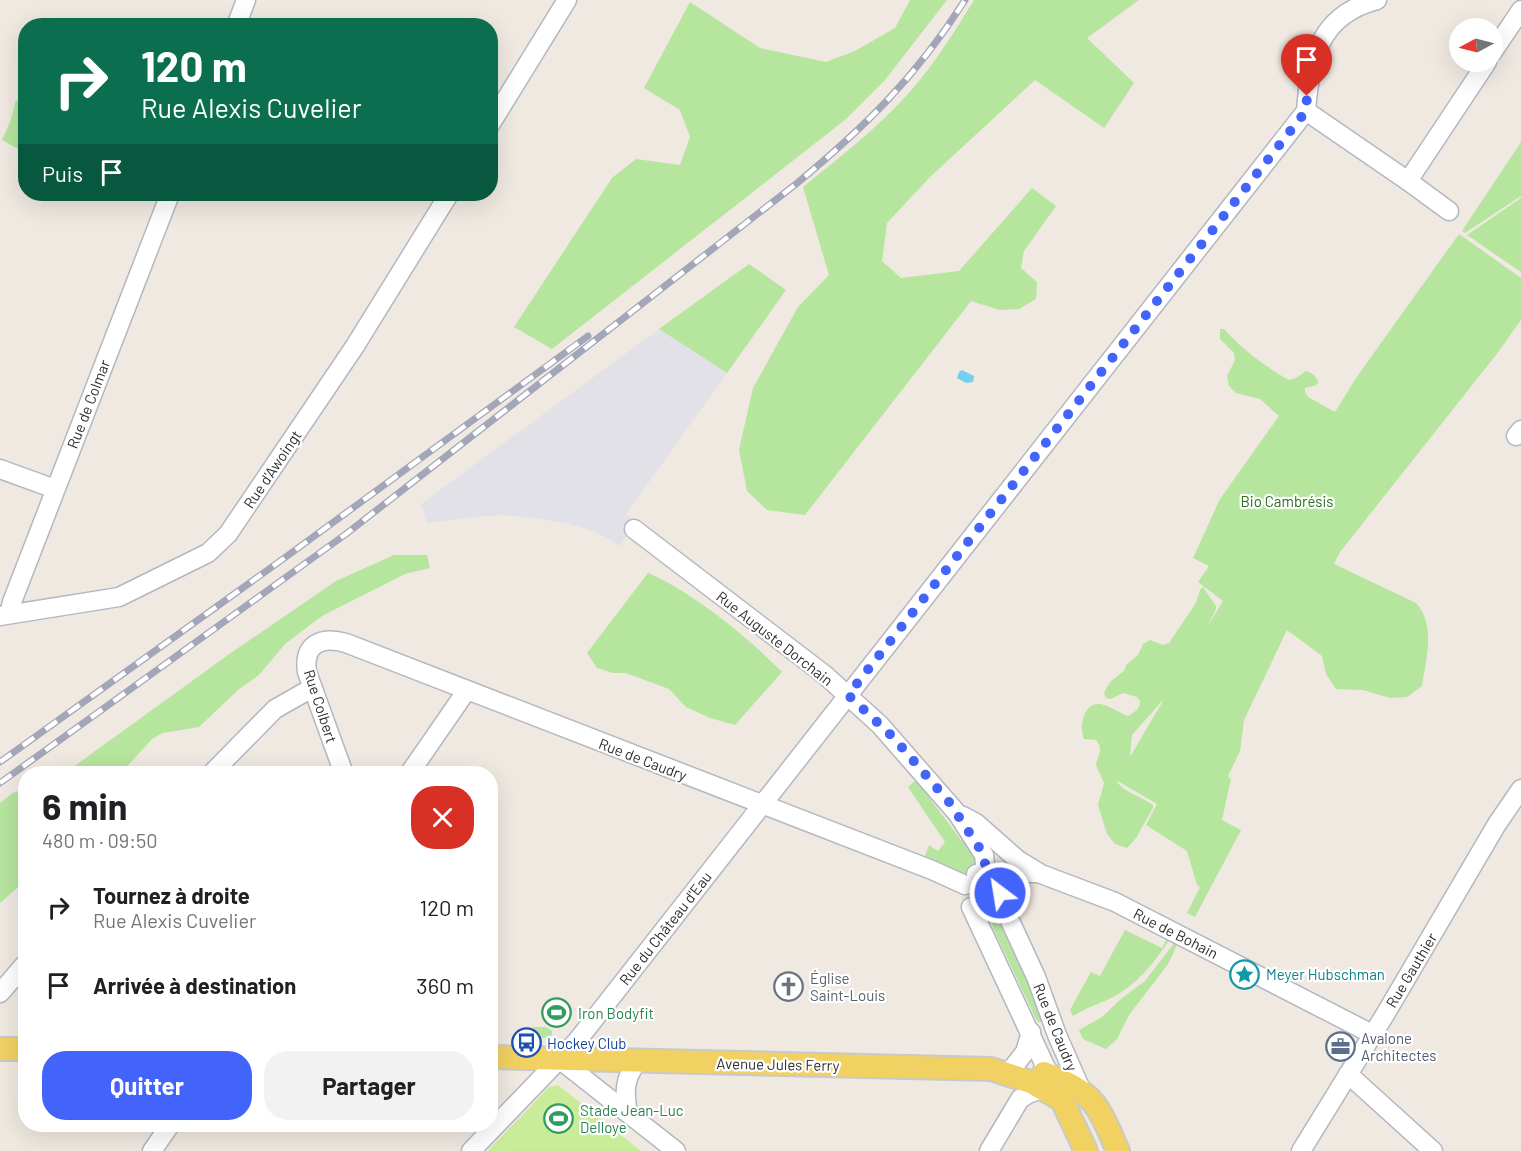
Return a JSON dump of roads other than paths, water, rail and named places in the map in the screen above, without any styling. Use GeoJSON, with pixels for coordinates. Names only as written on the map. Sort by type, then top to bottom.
{"type":"FeatureCollection","features":[{"type":"Feature","properties":{"kind":"main road"},"geometry":{"type":"LineString","coordinates":[[0,1049],[18,1049]]}},
{"type":"Feature","properties":{"kind":"main road","name":"Avenue Jules Ferry"},"geometry":{"type":"LineString","coordinates":[[498,1058],[1015,1071],[1034,1069],[1051,1087]]}},
{"type":"Feature","properties":{"kind":"main road","name":"Rue de Caudry"},"geometry":{"type":"LineString","coordinates":[[1051,1087],[1083,1094],[1096,1106],[1118,1151]]}},
{"type":"Feature","properties":{"kind":"main road","name":"Rue de Caudry"},"geometry":{"type":"LineString","coordinates":[[1051,1087],[1066,1107],[1086,1151]]}},
{"type":"Feature","properties":{"kind":"street"},"geometry":{"type":"LineString","coordinates":[[239,18],[246,0]]}},
{"type":"Feature","properties":{"kind":"street"},"geometry":{"type":"LineString","coordinates":[[498,112],[567,0]]}},
{"type":"Feature","properties":{"kind":"street"},"geometry":{"type":"LineString","coordinates":[[1377,0],[1349,12],[1334,24],[1321,41],[1310,68],[1306,111],[1449,211]]}},
{"type":"Feature","properties":{"kind":"street"},"geometry":{"type":"LineString","coordinates":[[1503,37],[1521,10]]}},
{"type":"Feature","properties":{"kind":"street"},"geometry":{"type":"LineString","coordinates":[[1408,181],[1480,72]]}},
{"type":"Feature","properties":{"kind":"street","name":"Rue du Château d'Eau"},"geometry":{"type":"LineString","coordinates":[[498,1123],[577,1041],[1306,111]]}},
{"type":"Feature","properties":{"kind":"street","name":"Rue de Colmar"},"geometry":{"type":"LineString","coordinates":[[4,615],[12,602],[167,201]]}},
{"type":"Feature","properties":{"kind":"street","name":"Rue d'Awoingt"},"geometry":{"type":"LineString","coordinates":[[4,615],[120,597],[200,558],[215,548],[228,534],[355,346],[445,201]]}},
{"type":"Feature","properties":{"kind":"street"},"geometry":{"type":"LineString","coordinates":[[0,469],[55,489]]}},
{"type":"Feature","properties":{"kind":"street","name":"Rue Auguste Dorchain"},"geometry":{"type":"LineString","coordinates":[[634,529],[825,675],[893,737],[957,813],[984,855],[989,875]]}},
{"type":"Feature","properties":{"kind":"street","name":"Rue de Caudry"},"geometry":{"type":"LineString","coordinates":[[320,641],[332,640],[346,643],[932,870],[965,885]]}},
{"type":"Feature","properties":{"kind":"street","name":"Rue Colbert"},"geometry":{"type":"LineString","coordinates":[[320,641],[311,649],[307,660],[307,672],[341,766]]}},
{"type":"Feature","properties":{"kind":"street"},"geometry":{"type":"LineString","coordinates":[[219,766],[275,709],[312,688]]}},
{"type":"Feature","properties":{"kind":"street"},"geometry":{"type":"LineString","coordinates":[[415,766],[467,690]]}},
{"type":"Feature","properties":{"kind":"street","name":"Rue Gauthier"},"geometry":{"type":"LineString","coordinates":[[1300,1151],[1497,824],[1521,789]]}},
{"type":"Feature","properties":{"kind":"street","name":"Rue de Bohain"},"geometry":{"type":"LineString","coordinates":[[957,813],[976,824],[1010,854],[1041,874],[1115,902],[1372,1034]]}},
{"type":"Feature","properties":{"kind":"street"},"geometry":{"type":"LineString","coordinates":[[975,874],[989,875],[998,882],[1000,893],[998,902],[991,908],[983,910],[971,907],[965,898],[965,885],[975,874]]}},
{"type":"Feature","properties":{"kind":"street","name":"Rue de Bohain"},"geometry":{"type":"LineString","coordinates":[[989,875],[1041,874]]}},
{"type":"Feature","properties":{"kind":"street","name":"Rue de Caudry"},"geometry":{"type":"LineString","coordinates":[[1000,893],[1083,1094]]}},
{"type":"Feature","properties":{"kind":"street","name":"Rue de Caudry"},"geometry":{"type":"LineString","coordinates":[[971,907],[1030,1032],[1051,1087]]}},
{"type":"Feature","properties":{"kind":"street"},"geometry":{"type":"LineString","coordinates":[[0,993],[18,972]]}},
{"type":"Feature","properties":{"kind":"street","name":"Rue de Caudry"},"geometry":{"type":"LineString","coordinates":[[1015,1071],[1025,1052],[1030,1032]]}},
{"type":"Feature","properties":{"kind":"street"},"geometry":{"type":"LineString","coordinates":[[559,1059],[676,1151]]}},
{"type":"Feature","properties":{"kind":"street"},"geometry":{"type":"LineString","coordinates":[[628,1113],[625,1084],[630,1070],[638,1061]]}},
{"type":"Feature","properties":{"kind":"street"},"geometry":{"type":"LineString","coordinates":[[988,1151],[1020,1099],[1020,1086],[1015,1071]]}},
{"type":"Feature","properties":{"kind":"street"},"geometry":{"type":"LineString","coordinates":[[1348,1074],[1433,1151]]}},
{"type":"Feature","properties":{"kind":"street"},"geometry":{"type":"LineString","coordinates":[[1020,1099],[1051,1087]]}},
{"type":"Feature","properties":{"kind":"street"},"geometry":{"type":"LineString","coordinates":[[152,1151],[165,1132]]}},
{"type":"Feature","properties":{"kind":"street","name":"Rue du Château d'Eau"},"geometry":{"type":"LineString","coordinates":[[471,1151],[489,1132]]}},
{"type":"Feature","properties":{"kind":"water"},"geometry":{"type":"Polygon","coordinates":[[[962,370],[974,376],[973,382],[966,383],[957,378],[962,370]]]}},
{"type":"Feature","properties":{"kind":"railway"},"geometry":{"type":"LineString","coordinates":[[24,766],[346,534],[796,184],[845,142],[888,100],[928,53],[965,0]]}},
{"type":"Feature","properties":{"kind":"railway"},"geometry":{"type":"LineString","coordinates":[[0,762],[588,336]]}},
{"type":"Feature","properties":{"kind":"railway"},"geometry":{"type":"LineString","coordinates":[[0,783],[18,770]]}},
{"type":"Feature","properties":{"kind":"place","name":"Meyer Hubschman"},"geometry":{"type":"Point","coordinates":[1245,974]}},
{"type":"Feature","properties":{"kind":"place","name":"Église Saint-Louis"},"geometry":{"type":"Point","coordinates":[789,987]}},
{"type":"Feature","properties":{"kind":"place","name":"Iron Bodyfit"},"geometry":{"type":"Point","coordinates":[557,1013]}},
{"type":"Feature","properties":{"kind":"place","name":"Hockey Club"},"geometry":{"type":"Point","coordinates":[526,1043]}},
{"type":"Feature","properties":{"kind":"place","name":"Avalone Architectes"},"geometry":{"type":"Point","coordinates":[1340,1047]}},
{"type":"Feature","properties":{"kind":"place","name":"Stade Jean-Luc Delloye"},"geometry":{"type":"Point","coordinates":[559,1119]}},
{"type":"Feature","properties":{"kind":"park label","name":"Bio Cambrésis"},"geometry":{"type":"Point","coordinates":[1287,501]}}]}
